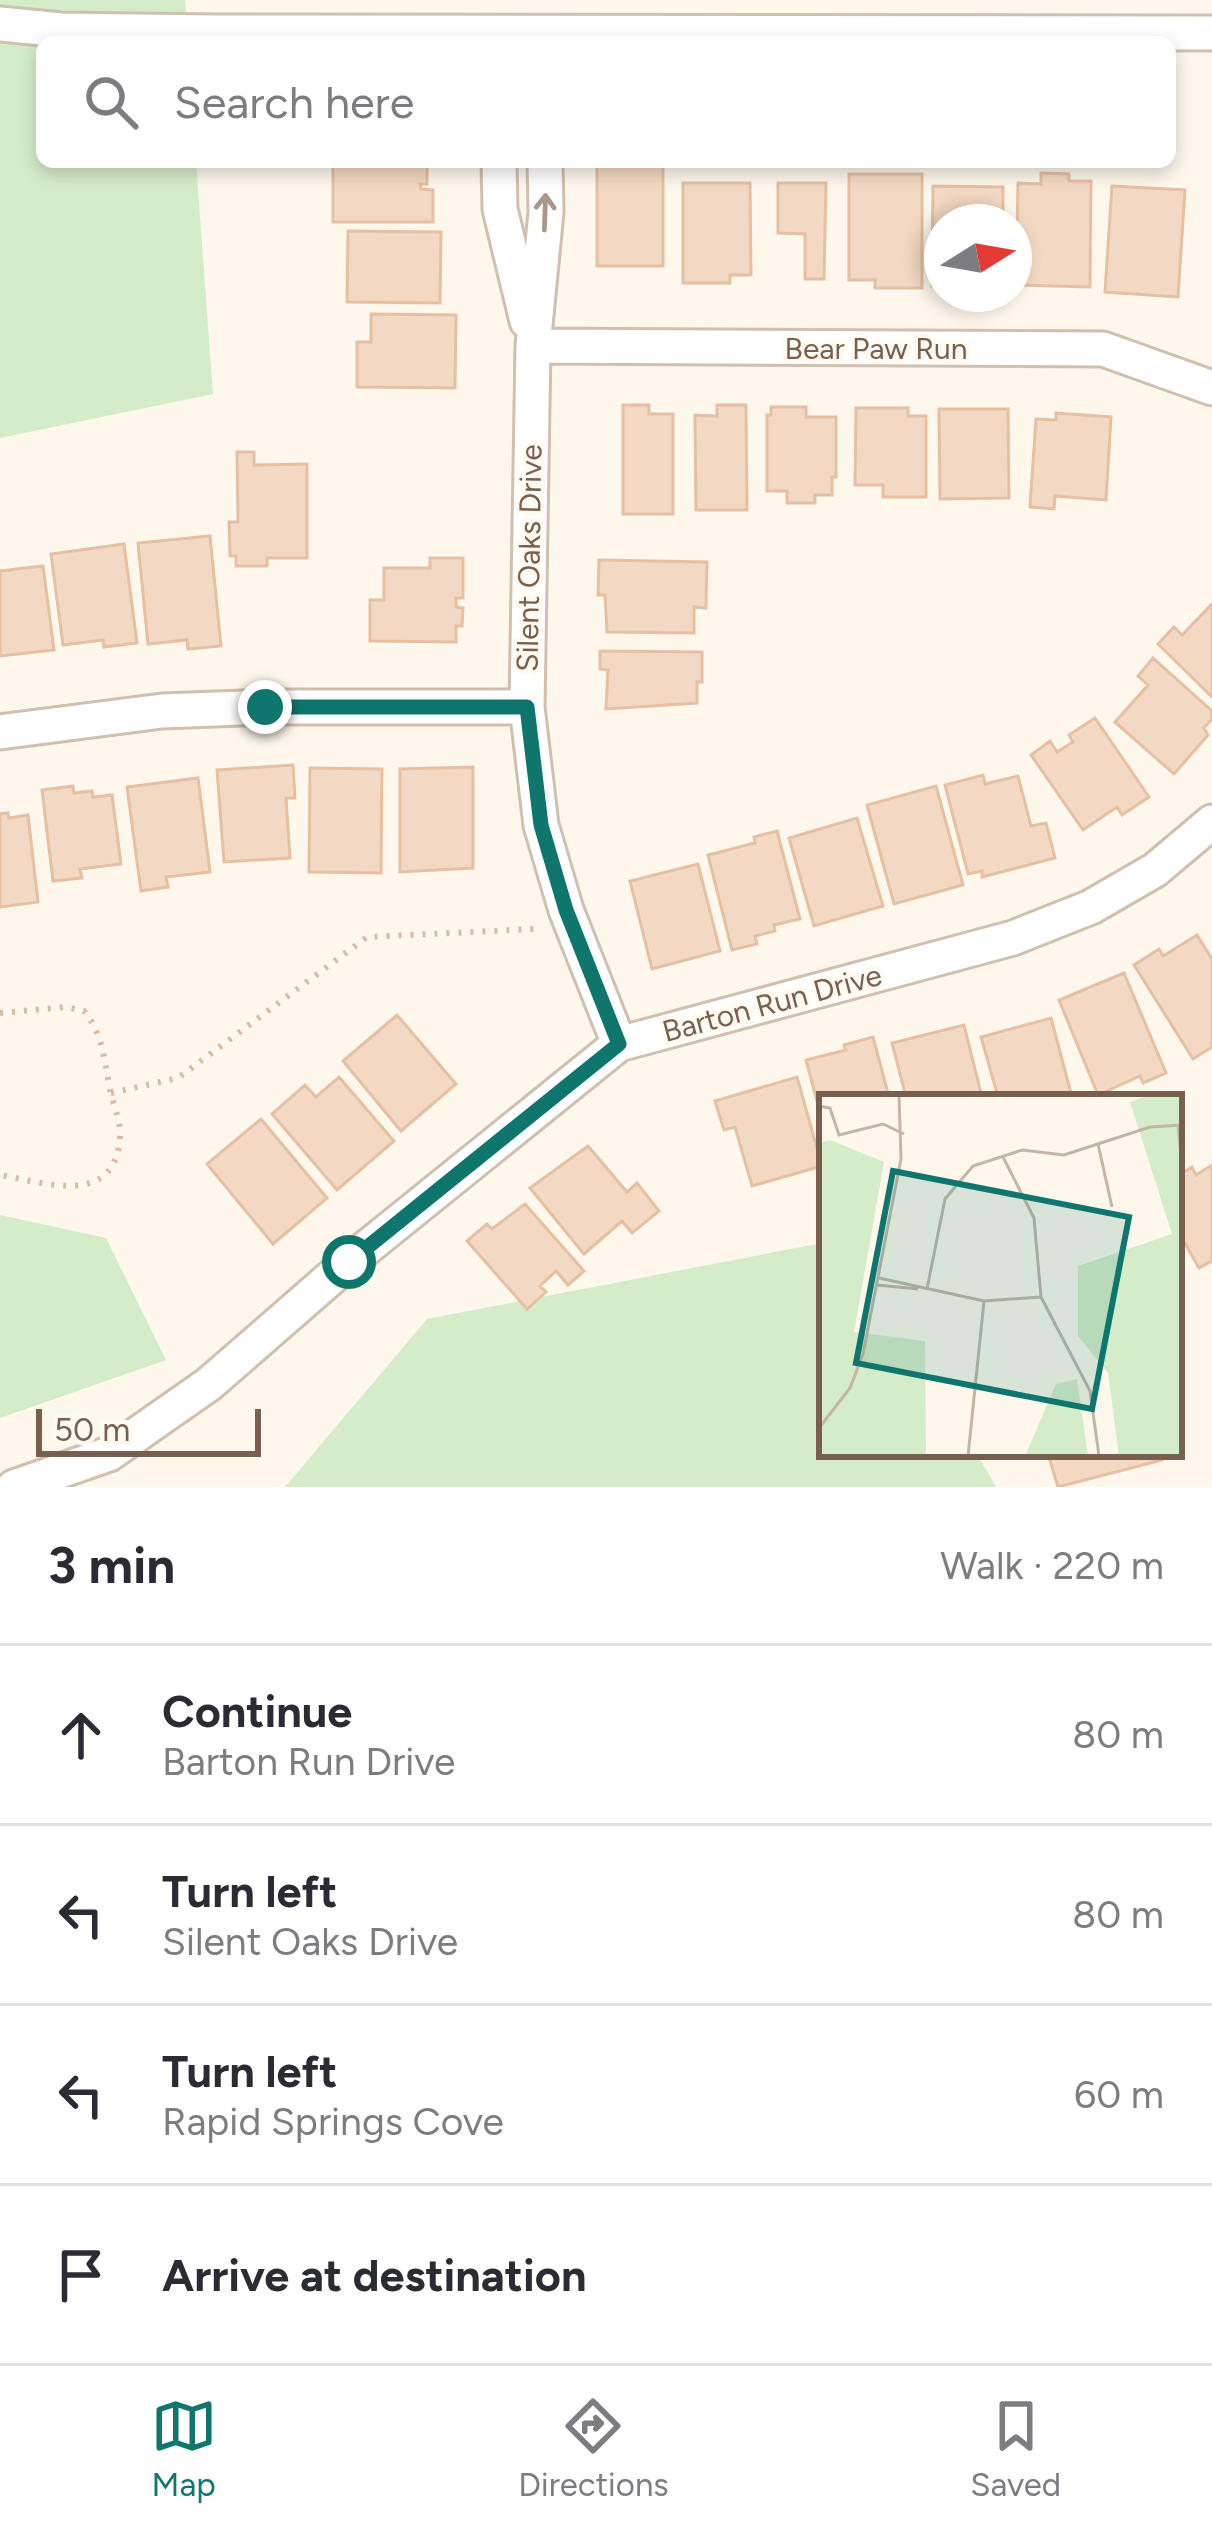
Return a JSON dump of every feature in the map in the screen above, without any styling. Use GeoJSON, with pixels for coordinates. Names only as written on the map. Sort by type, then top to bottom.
{"type":"FeatureCollection","features":[{"type":"Feature","properties":{"kind":"street"},"geometry":{"type":"LineString","coordinates":[[0,24],[61,30],[496,36]]}},
{"type":"Feature","properties":{"kind":"street"},"geometry":{"type":"LineString","coordinates":[[711,36],[1212,33]]}},
{"type":"Feature","properties":{"kind":"street","name":"Silent Oaks Drive"},"geometry":{"type":"LineString","coordinates":[[499,168],[500,209],[533,346]]}},
{"type":"Feature","properties":{"kind":"street","name":"Silent Oaks Drive"},"geometry":{"type":"LineString","coordinates":[[545,168],[546,212],[533,346],[527,707],[541,825],[566,910],[619,1044]]}},
{"type":"Feature","properties":{"kind":"street","name":"Bear Paw Run"},"geometry":{"type":"LineString","coordinates":[[533,346],[1103,349],[1212,388]]}},
{"type":"Feature","properties":{"kind":"street"},"geometry":{"type":"LineString","coordinates":[[0,732],[162,711],[527,707]]}},
{"type":"Feature","properties":{"kind":"street","name":"Barton Run Drive"},"geometry":{"type":"LineString","coordinates":[[14,1487],[109,1454],[209,1384],[349,1262],[619,1044],[1013,938],[1090,908],[1155,870],[1212,822]]}},
{"type":"Feature","properties":{"kind":"path"},"geometry":{"type":"LineString","coordinates":[[111,1093],[178,1078],[367,937],[534,929]]}},
{"type":"Feature","properties":{"kind":"path"},"geometry":{"type":"LineString","coordinates":[[0,1013],[66,1007],[84,1011],[98,1029],[120,1135],[112,1167],[96,1182],[69,1187],[0,1175]]}},
{"type":"Feature","properties":{"kind":"green space"},"geometry":{"type":"Polygon","coordinates":[[[0,0],[185,0],[188,36],[36,36],[36,168],[196,168],[213,394],[0,438],[0,0]]]}},
{"type":"Feature","properties":{"kind":"green space"},"geometry":{"type":"Polygon","coordinates":[[[0,1215],[106,1238],[166,1360],[0,1418],[0,1215]]]}},
{"type":"Feature","properties":{"kind":"green space"},"geometry":{"type":"Polygon","coordinates":[[[819,1244],[819,1457],[979,1457],[996,1487],[285,1487],[427,1319],[819,1244]]]}},
{"type":"Feature","properties":{"kind":"building"},"geometry":{"type":"Polygon","coordinates":[[[333,168],[427,168],[427,184],[420,184],[421,189],[433,190],[433,222],[333,222],[333,168]]]}},
{"type":"Feature","properties":{"kind":"building"},"geometry":{"type":"Polygon","coordinates":[[[597,168],[663,168],[663,266],[597,266],[597,168]]]}},
{"type":"Feature","properties":{"kind":"building"},"geometry":{"type":"Polygon","coordinates":[[[1041,173],[1091,181],[1090,287],[1032,285],[1032,204],[1018,204],[1018,183],[1041,184],[1041,173]]]}},
{"type":"Feature","properties":{"kind":"building"},"geometry":{"type":"Polygon","coordinates":[[[849,174],[922,174],[922,288],[875,288],[875,280],[849,280],[849,174]]]}},
{"type":"Feature","properties":{"kind":"building"},"geometry":{"type":"Polygon","coordinates":[[[683,183],[750,183],[751,275],[730,275],[730,283],[683,283],[683,183]]]}},
{"type":"Feature","properties":{"kind":"building"},"geometry":{"type":"Polygon","coordinates":[[[778,183],[826,183],[824,279],[805,279],[805,234],[778,233],[778,183]]]}},
{"type":"Feature","properties":{"kind":"building"},"geometry":{"type":"Polygon","coordinates":[[[933,186],[1003,187],[1003,204],[933,204],[933,186]]]}},
{"type":"Feature","properties":{"kind":"building"},"geometry":{"type":"Polygon","coordinates":[[[1112,186],[1185,190],[1178,297],[1105,292],[1112,186]]]}},
{"type":"Feature","properties":{"kind":"building"},"geometry":{"type":"Polygon","coordinates":[[[348,231],[441,232],[440,303],[347,302],[348,231]]]}},
{"type":"Feature","properties":{"kind":"building"},"geometry":{"type":"Polygon","coordinates":[[[371,314],[456,315],[455,388],[357,387],[357,342],[371,342],[371,314]]]}},
{"type":"Feature","properties":{"kind":"building"},"geometry":{"type":"Polygon","coordinates":[[[623,405],[649,405],[649,414],[673,414],[673,514],[623,514],[623,405]]]}},
{"type":"Feature","properties":{"kind":"building"},"geometry":{"type":"Polygon","coordinates":[[[717,405],[746,405],[747,510],[696,510],[695,415],[717,416],[717,405]]]}},
{"type":"Feature","properties":{"kind":"building"},"geometry":{"type":"Polygon","coordinates":[[[771,407],[806,407],[806,417],[836,417],[832,495],[815,495],[815,503],[787,503],[787,491],[767,491],[767,415],[771,407]]]}},
{"type":"Feature","properties":{"kind":"building"},"geometry":{"type":"Polygon","coordinates":[[[856,408],[908,408],[908,416],[926,416],[926,497],[883,497],[883,485],[855,485],[856,408]]]}},
{"type":"Feature","properties":{"kind":"building"},"geometry":{"type":"Polygon","coordinates":[[[939,409],[1008,409],[1009,498],[940,499],[939,409]]]}},
{"type":"Feature","properties":{"kind":"building"},"geometry":{"type":"Polygon","coordinates":[[[1056,413],[1111,417],[1106,500],[1055,496],[1054,509],[1030,507],[1036,419],[1056,420],[1056,413]]]}},
{"type":"Feature","properties":{"kind":"building"},"geometry":{"type":"Polygon","coordinates":[[[237,452],[254,452],[254,465],[307,464],[307,558],[267,558],[267,566],[236,566],[236,556],[230,556],[229,522],[238,522],[237,452]]]}},
{"type":"Feature","properties":{"kind":"building"},"geometry":{"type":"Polygon","coordinates":[[[210,536],[221,646],[188,649],[187,640],[148,644],[138,543],[210,536]]]}},
{"type":"Feature","properties":{"kind":"building"},"geometry":{"type":"Polygon","coordinates":[[[124,544],[137,643],[104,647],[103,640],[63,645],[51,554],[124,544]]]}},
{"type":"Feature","properties":{"kind":"building"},"geometry":{"type":"Polygon","coordinates":[[[430,558],[463,558],[463,598],[456,598],[456,607],[463,608],[462,626],[456,626],[456,642],[370,641],[370,600],[384,600],[384,568],[430,568],[430,558]]]}},
{"type":"Feature","properties":{"kind":"building"},"geometry":{"type":"Polygon","coordinates":[[[599,560],[707,562],[706,608],[694,607],[694,633],[607,632],[605,595],[598,595],[599,560]]]}},
{"type":"Feature","properties":{"kind":"building"},"geometry":{"type":"Polygon","coordinates":[[[43,566],[54,650],[0,656],[0,571],[43,566]]]}},
{"type":"Feature","properties":{"kind":"building"},"geometry":{"type":"Polygon","coordinates":[[[1212,604],[1212,697],[1158,644],[1174,627],[1182,635],[1212,604]]]}},
{"type":"Feature","properties":{"kind":"building"},"geometry":{"type":"Polygon","coordinates":[[[600,651],[702,652],[697,703],[606,709],[608,670],[600,669],[600,651]]]}},
{"type":"Feature","properties":{"kind":"building"},"geometry":{"type":"Polygon","coordinates":[[[1153,658],[1212,711],[1204,728],[1208,735],[1174,774],[1115,722],[1148,685],[1138,676],[1153,658]]]}},
{"type":"Feature","properties":{"kind":"building"},"geometry":{"type":"Polygon","coordinates":[[[1095,718],[1149,797],[1122,815],[1117,807],[1083,830],[1031,755],[1050,741],[1057,752],[1073,742],[1069,735],[1095,718]]]}},
{"type":"Feature","properties":{"kind":"building"},"geometry":{"type":"Polygon","coordinates":[[[293,765],[295,798],[286,798],[290,858],[224,862],[217,770],[293,765]]]}},
{"type":"Feature","properties":{"kind":"building"},"geometry":{"type":"Polygon","coordinates":[[[473,767],[473,868],[400,872],[400,769],[473,767]]]}},
{"type":"Feature","properties":{"kind":"building"},"geometry":{"type":"Polygon","coordinates":[[[310,768],[382,769],[381,873],[309,872],[310,768]]]}},
{"type":"Feature","properties":{"kind":"building"},"geometry":{"type":"Polygon","coordinates":[[[983,775],[985,784],[1018,776],[1031,826],[1046,823],[1055,858],[982,877],[982,871],[968,874],[945,785],[983,775]]]}},
{"type":"Feature","properties":{"kind":"building"},"geometry":{"type":"Polygon","coordinates":[[[198,778],[210,872],[166,877],[168,887],[141,891],[127,787],[198,778]]]}},
{"type":"Feature","properties":{"kind":"building"},"geometry":{"type":"Polygon","coordinates":[[[73,786],[74,793],[112,795],[121,864],[80,869],[82,878],[53,881],[42,790],[73,786]]]}},
{"type":"Feature","properties":{"kind":"building"},"geometry":{"type":"Polygon","coordinates":[[[936,786],[963,885],[894,904],[867,805],[936,786]]]}},
{"type":"Feature","properties":{"kind":"building"},"geometry":{"type":"Polygon","coordinates":[[[8,813],[9,818],[28,815],[38,902],[0,907],[0,814],[8,813]]]}},
{"type":"Feature","properties":{"kind":"building"},"geometry":{"type":"Polygon","coordinates":[[[857,818],[883,906],[814,926],[789,838],[857,818]]]}},
{"type":"Feature","properties":{"kind":"building"},"geometry":{"type":"Polygon","coordinates":[[[777,831],[800,919],[774,925],[775,931],[755,936],[757,944],[732,950],[708,855],[755,843],[754,837],[777,831]]]}},
{"type":"Feature","properties":{"kind":"building"},"geometry":{"type":"Polygon","coordinates":[[[698,864],[720,951],[652,969],[630,881],[698,864]]]}},
{"type":"Feature","properties":{"kind":"building"},"geometry":{"type":"Polygon","coordinates":[[[1197,935],[1212,959],[1212,1047],[1193,1059],[1134,965],[1159,949],[1163,956],[1197,935]]]}},
{"type":"Feature","properties":{"kind":"building"},"geometry":{"type":"Polygon","coordinates":[[[1124,973],[1166,1073],[1143,1083],[1140,1076],[1098,1094],[1059,1000],[1124,973]]]}},
{"type":"Feature","properties":{"kind":"building"},"geometry":{"type":"Polygon","coordinates":[[[397,1015],[456,1084],[401,1131],[343,1061],[397,1015]]]}},
{"type":"Feature","properties":{"kind":"building"},"geometry":{"type":"Polygon","coordinates":[[[1051,1018],[1071,1094],[997,1094],[981,1037],[1051,1018]]]}},
{"type":"Feature","properties":{"kind":"building"},"geometry":{"type":"Polygon","coordinates":[[[964,1025],[981,1094],[905,1094],[892,1043],[964,1025]]]}},
{"type":"Feature","properties":{"kind":"building"},"geometry":{"type":"Polygon","coordinates":[[[873,1037],[888,1094],[819,1094],[819,1109],[806,1060],[846,1050],[844,1045],[873,1037]]]}},
{"type":"Feature","properties":{"kind":"building"},"geometry":{"type":"Polygon","coordinates":[[[339,1077],[394,1141],[337,1190],[272,1114],[305,1085],[316,1097],[339,1077]]]}},
{"type":"Feature","properties":{"kind":"building"},"geometry":{"type":"Polygon","coordinates":[[[797,1077],[819,1167],[752,1186],[735,1127],[724,1130],[715,1101],[797,1077]]]}},
{"type":"Feature","properties":{"kind":"building"},"geometry":{"type":"Polygon","coordinates":[[[261,1119],[327,1198],[273,1244],[207,1164],[261,1119]]]}},
{"type":"Feature","properties":{"kind":"building"},"geometry":{"type":"Polygon","coordinates":[[[588,1146],[627,1192],[637,1183],[659,1211],[632,1233],[622,1221],[584,1254],[530,1188],[588,1146]]]}},
{"type":"Feature","properties":{"kind":"building"},"geometry":{"type":"Polygon","coordinates":[[[1212,1165],[1212,1261],[1199,1268],[1182,1238],[1182,1173],[1192,1167],[1196,1175],[1212,1165]]]}},
{"type":"Feature","properties":{"kind":"building"},"geometry":{"type":"Polygon","coordinates":[[[525,1204],[584,1271],[568,1285],[556,1271],[540,1286],[546,1292],[527,1309],[467,1241],[525,1204]]]}},
{"type":"Feature","properties":{"kind":"building"},"geometry":{"type":"Polygon","coordinates":[[[1049,1457],[1162,1460],[1058,1487],[1049,1457]]]}},
{"type":"Feature","properties":{"kind":"route"},"geometry":{"type":"LineString","coordinates":[[265,707],[527,707],[541,825],[566,910],[619,1044],[349,1262]]}}]}
